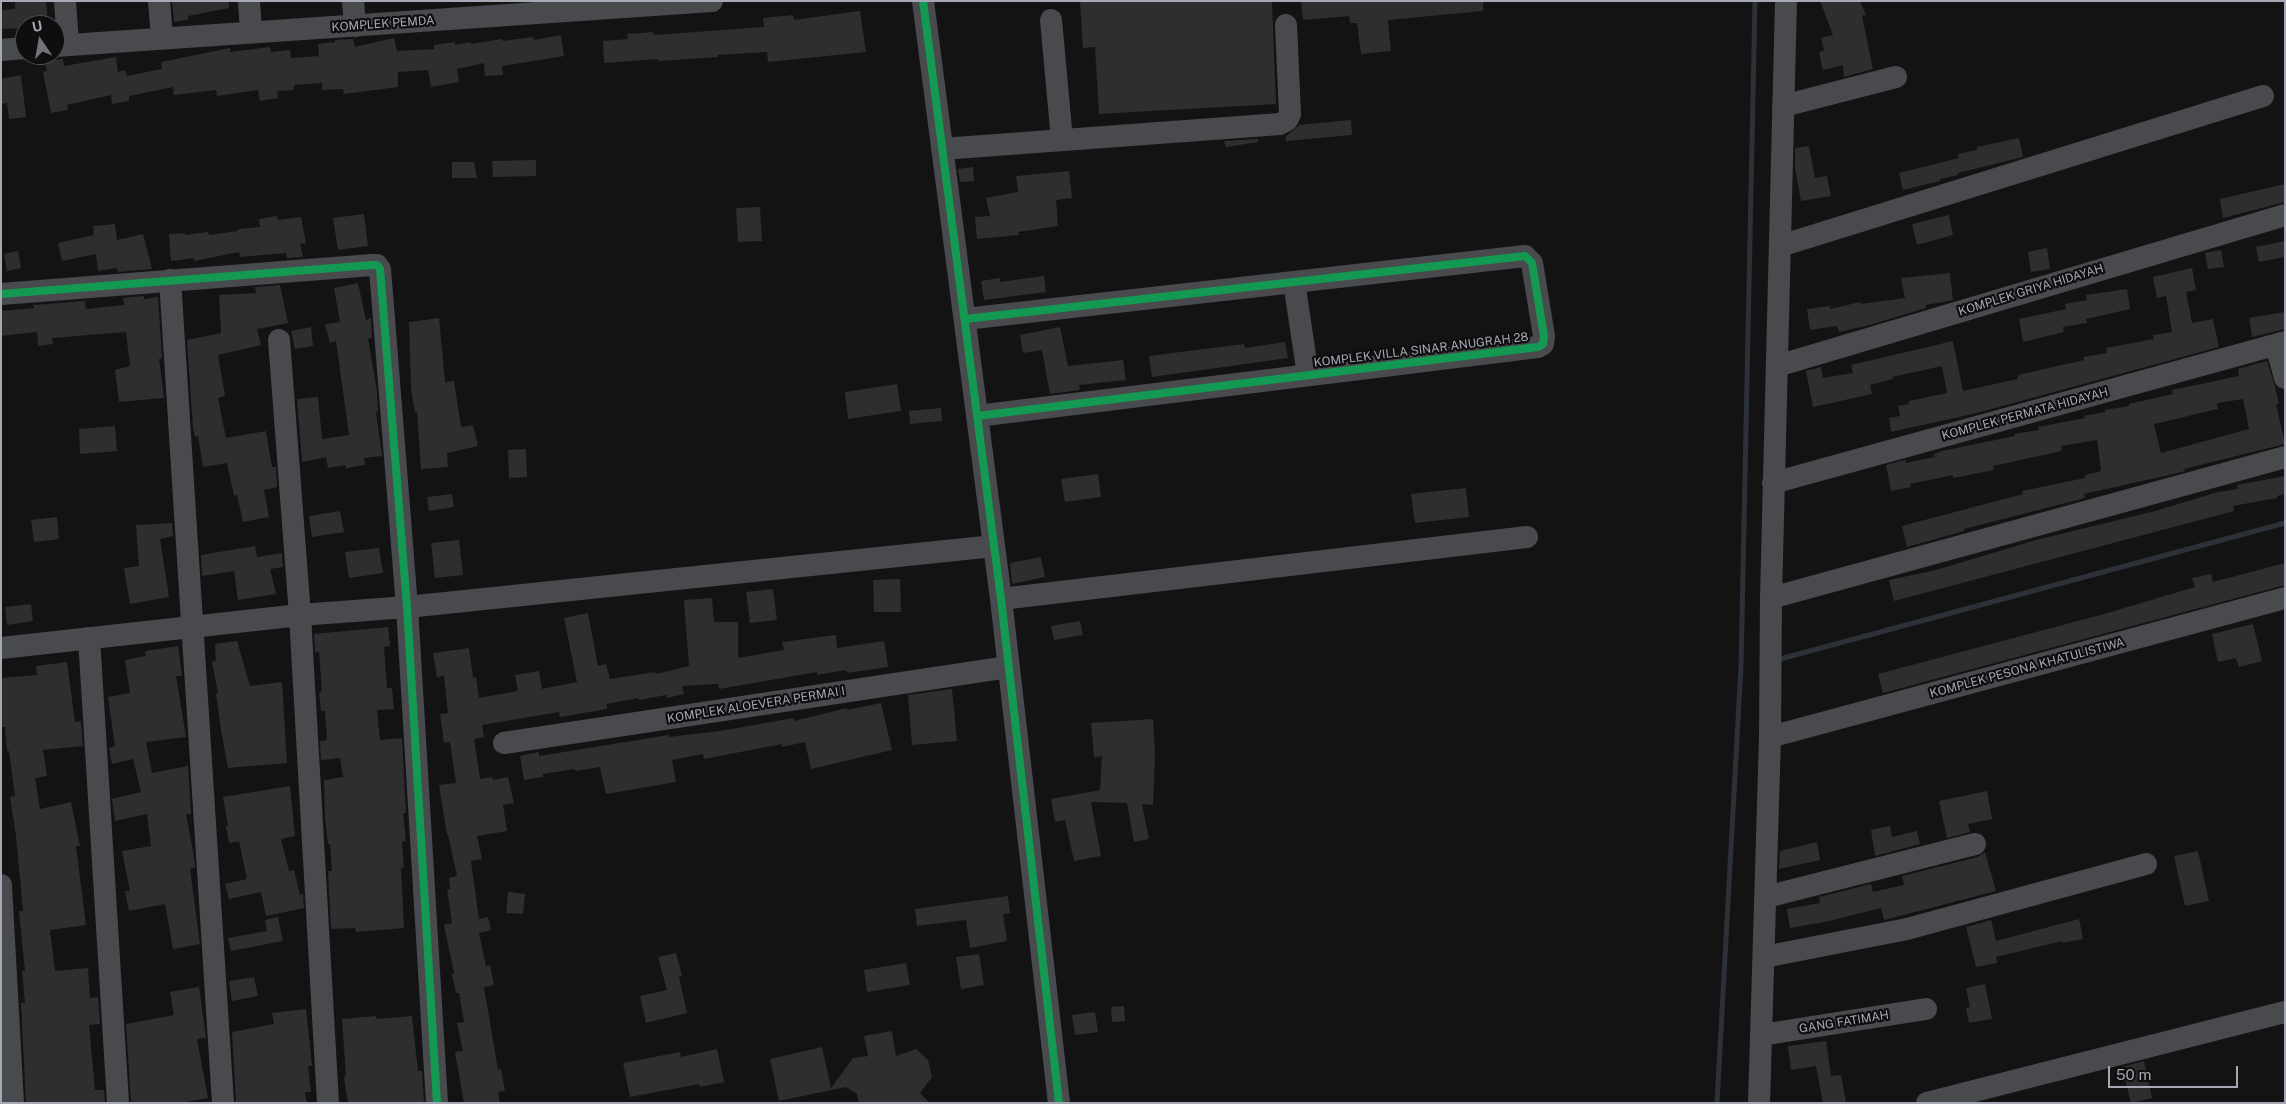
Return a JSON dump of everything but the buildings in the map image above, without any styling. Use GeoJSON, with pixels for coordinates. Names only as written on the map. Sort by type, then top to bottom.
{"type":"FeatureCollection","features":[{"type":"Feature","properties":{"kind":"street"},"geometry":{"type":"LineString","coordinates":[[64,15],[65,1]]}},
{"type":"Feature","properties":{"kind":"street"},"geometry":{"type":"LineString","coordinates":[[159,1],[162,38]]}},
{"type":"Feature","properties":{"kind":"street"},"geometry":{"type":"LineString","coordinates":[[249,1],[251,32]]}},
{"type":"Feature","properties":{"kind":"street"},"geometry":{"type":"LineString","coordinates":[[353,1],[355,26]]}},
{"type":"Feature","properties":{"kind":"street","name":"KOMPLEK PEMDA"},"geometry":{"type":"LineString","coordinates":[[65,45],[712,1]]}},
{"type":"Feature","properties":{"kind":"street"},"geometry":{"type":"LineString","coordinates":[[923,1],[1001,599],[1059,1103]]}},
{"type":"Feature","properties":{"kind":"street"},"geometry":{"type":"LineString","coordinates":[[1759,1103],[1770,737],[1770,598],[1786,1]]}},
{"type":"Feature","properties":{"kind":"street"},"geometry":{"type":"LineString","coordinates":[[1051,20],[1062,140]]}},
{"type":"Feature","properties":{"kind":"street"},"geometry":{"type":"LineString","coordinates":[[942,150],[1280,124],[1287,120],[1290,114],[1286,25]]}},
{"type":"Feature","properties":{"kind":"street"},"geometry":{"type":"LineString","coordinates":[[1,50],[15,49]]}},
{"type":"Feature","properties":{"kind":"street"},"geometry":{"type":"LineString","coordinates":[[1783,106],[1896,77]]}},
{"type":"Feature","properties":{"kind":"street"},"geometry":{"type":"LineString","coordinates":[[1780,246],[2263,96]]}},
{"type":"Feature","properties":{"kind":"street","name":"KOMPLEK GRIYA HIDAYAH"},"geometry":{"type":"LineString","coordinates":[[1777,366],[2285,215]]}},
{"type":"Feature","properties":{"kind":"street","name":"KOMPLEK VILLA SINAR ANUGRAH 28"},"geometry":{"type":"LineString","coordinates":[[965,319],[1525,256],[1532,263],[1544,336],[1543,344],[1538,347],[977,416]]}},
{"type":"Feature","properties":{"kind":"street"},"geometry":{"type":"LineString","coordinates":[[1,294],[372,265],[377,265],[380,269],[406,607],[437,1103]]}},
{"type":"Feature","properties":{"kind":"street"},"geometry":{"type":"LineString","coordinates":[[170,280],[192,628],[202,751],[223,1103]]}},
{"type":"Feature","properties":{"kind":"street"},"geometry":{"type":"LineString","coordinates":[[1294,282],[1308,375]]}},
{"type":"Feature","properties":{"kind":"street"},"geometry":{"type":"LineString","coordinates":[[279,340],[300,615],[328,1103]]}},
{"type":"Feature","properties":{"kind":"street"},"geometry":{"type":"LineString","coordinates":[[2280,344],[2285,378]]}},
{"type":"Feature","properties":{"kind":"street","name":"KOMPLEK PERMATA HIDAYAH"},"geometry":{"type":"LineString","coordinates":[[1774,483],[2280,344]]}},
{"type":"Feature","properties":{"kind":"street"},"geometry":{"type":"LineString","coordinates":[[1770,598],[2285,457]]}},
{"type":"Feature","properties":{"kind":"street"},"geometry":{"type":"LineString","coordinates":[[1001,599],[1527,536]]}},
{"type":"Feature","properties":{"kind":"street"},"geometry":{"type":"LineString","coordinates":[[1,648],[300,615],[406,607],[994,546]]}},
{"type":"Feature","properties":{"kind":"street","name":"KOMPLEK PESONA KHATULISTIWA"},"geometry":{"type":"LineString","coordinates":[[1770,737],[2285,598]]}},
{"type":"Feature","properties":{"kind":"street"},"geometry":{"type":"LineString","coordinates":[[89,638],[118,1103]]}},
{"type":"Feature","properties":{"kind":"street","name":"KOMPLEK ALOEVERA PERMAI I"},"geometry":{"type":"LineString","coordinates":[[504,743],[1008,667]]}},
{"type":"Feature","properties":{"kind":"street"},"geometry":{"type":"LineString","coordinates":[[1766,897],[1975,844]]}},
{"type":"Feature","properties":{"kind":"street"},"geometry":{"type":"LineString","coordinates":[[1764,957],[1907,929],[2146,864]]}},
{"type":"Feature","properties":{"kind":"street"},"geometry":{"type":"LineString","coordinates":[[1,885],[13,1103]]}},
{"type":"Feature","properties":{"kind":"street","name":"GANG FATIMAH"},"geometry":{"type":"LineString","coordinates":[[1761,1035],[1926,1010]]}},
{"type":"Feature","properties":{"kind":"street"},"geometry":{"type":"LineString","coordinates":[[1927,1103],[2285,1012]]}},
{"type":"Feature","properties":{"kind":"waterway"},"geometry":{"type":"LineString","coordinates":[[1717,1103],[1741,666],[1755,1]]}},
{"type":"Feature","properties":{"kind":"waterway"},"geometry":{"type":"LineString","coordinates":[[1780,659],[2285,523]]}},
{"type":"Feature","properties":{"kind":"cycle path"},"geometry":{"type":"LineString","coordinates":[[923,1],[1001,599],[1059,1103]]}},
{"type":"Feature","properties":{"kind":"cycle path"},"geometry":{"type":"LineString","coordinates":[[965,319],[1525,256],[1532,263],[1544,336],[1543,344],[1538,347],[977,416]]}},
{"type":"Feature","properties":{"kind":"cycle path"},"geometry":{"type":"LineString","coordinates":[[1,294],[372,265],[377,265],[380,269],[407,607],[437,1103]]}}]}
